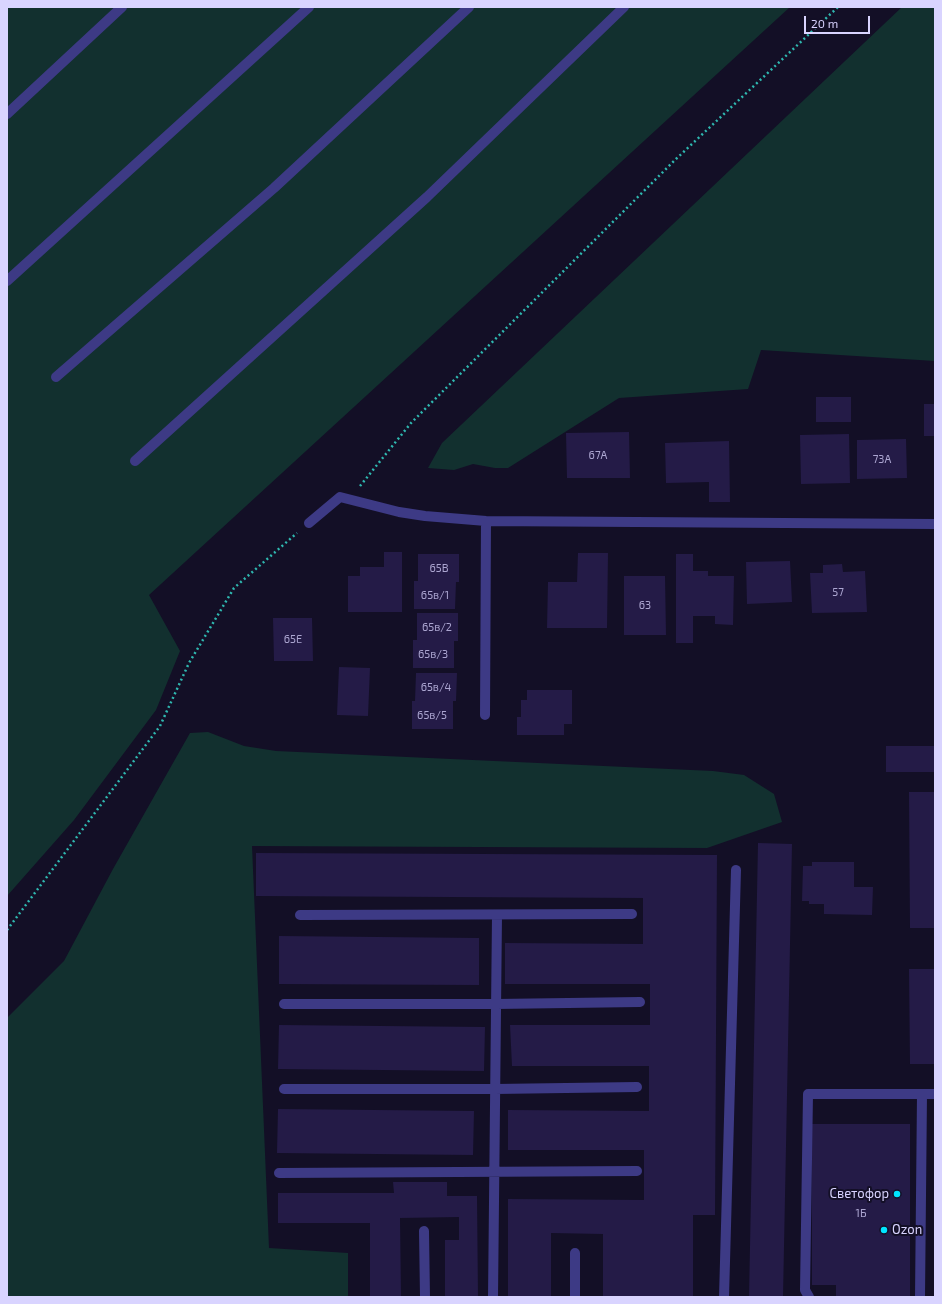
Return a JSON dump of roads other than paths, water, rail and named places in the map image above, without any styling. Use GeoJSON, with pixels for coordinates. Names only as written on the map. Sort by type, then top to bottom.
{"type":"FeatureCollection","features":[{"type":"Feature","properties":{"kind":"lane"},"geometry":{"type":"LineString","coordinates":[[7,114],[122,7]]}},
{"type":"Feature","properties":{"kind":"lane"},"geometry":{"type":"LineString","coordinates":[[7,281],[309,7]]}},
{"type":"Feature","properties":{"kind":"lane"},"geometry":{"type":"LineString","coordinates":[[56,378],[274,188],[469,7]]}},
{"type":"Feature","properties":{"kind":"lane"},"geometry":{"type":"LineString","coordinates":[[135,461],[427,197],[624,7]]}},
{"type":"Feature","properties":{"kind":"lane"},"geometry":{"type":"LineString","coordinates":[[309,523],[340,497],[399,512],[425,516],[486,521],[935,524]]}},
{"type":"Feature","properties":{"kind":"lane"},"geometry":{"type":"LineString","coordinates":[[485,714],[486,521]]}},
{"type":"Feature","properties":{"kind":"lane"},"geometry":{"type":"LineString","coordinates":[[724,1297],[736,870]]}},
{"type":"Feature","properties":{"kind":"lane"},"geometry":{"type":"LineString","coordinates":[[493,1297],[497,914]]}},
{"type":"Feature","properties":{"kind":"lane"},"geometry":{"type":"LineString","coordinates":[[300,915],[632,914]]}},
{"type":"Feature","properties":{"kind":"lane"},"geometry":{"type":"LineString","coordinates":[[284,1004],[640,1002]]}},
{"type":"Feature","properties":{"kind":"lane"},"geometry":{"type":"LineString","coordinates":[[284,1089],[637,1087]]}},
{"type":"Feature","properties":{"kind":"lane"},"geometry":{"type":"LineString","coordinates":[[810,1297],[806,1290],[808,1094],[935,1094]]}},
{"type":"Feature","properties":{"kind":"lane"},"geometry":{"type":"LineString","coordinates":[[920,1297],[922,1094]]}},
{"type":"Feature","properties":{"kind":"lane"},"geometry":{"type":"LineString","coordinates":[[278,1173],[637,1171]]}},
{"type":"Feature","properties":{"kind":"lane"},"geometry":{"type":"LineString","coordinates":[[424,1231],[425,1297]]}},
{"type":"Feature","properties":{"kind":"lane"},"geometry":{"type":"LineString","coordinates":[[574,1253],[575,1297]]}},
{"type":"Feature","properties":{"kind":"place","name":"Светофор"},"geometry":{"type":"Point","coordinates":[897,1194]}},
{"type":"Feature","properties":{"kind":"place","name":"Ozon"},"geometry":{"type":"Point","coordinates":[884,1230]}}]}
